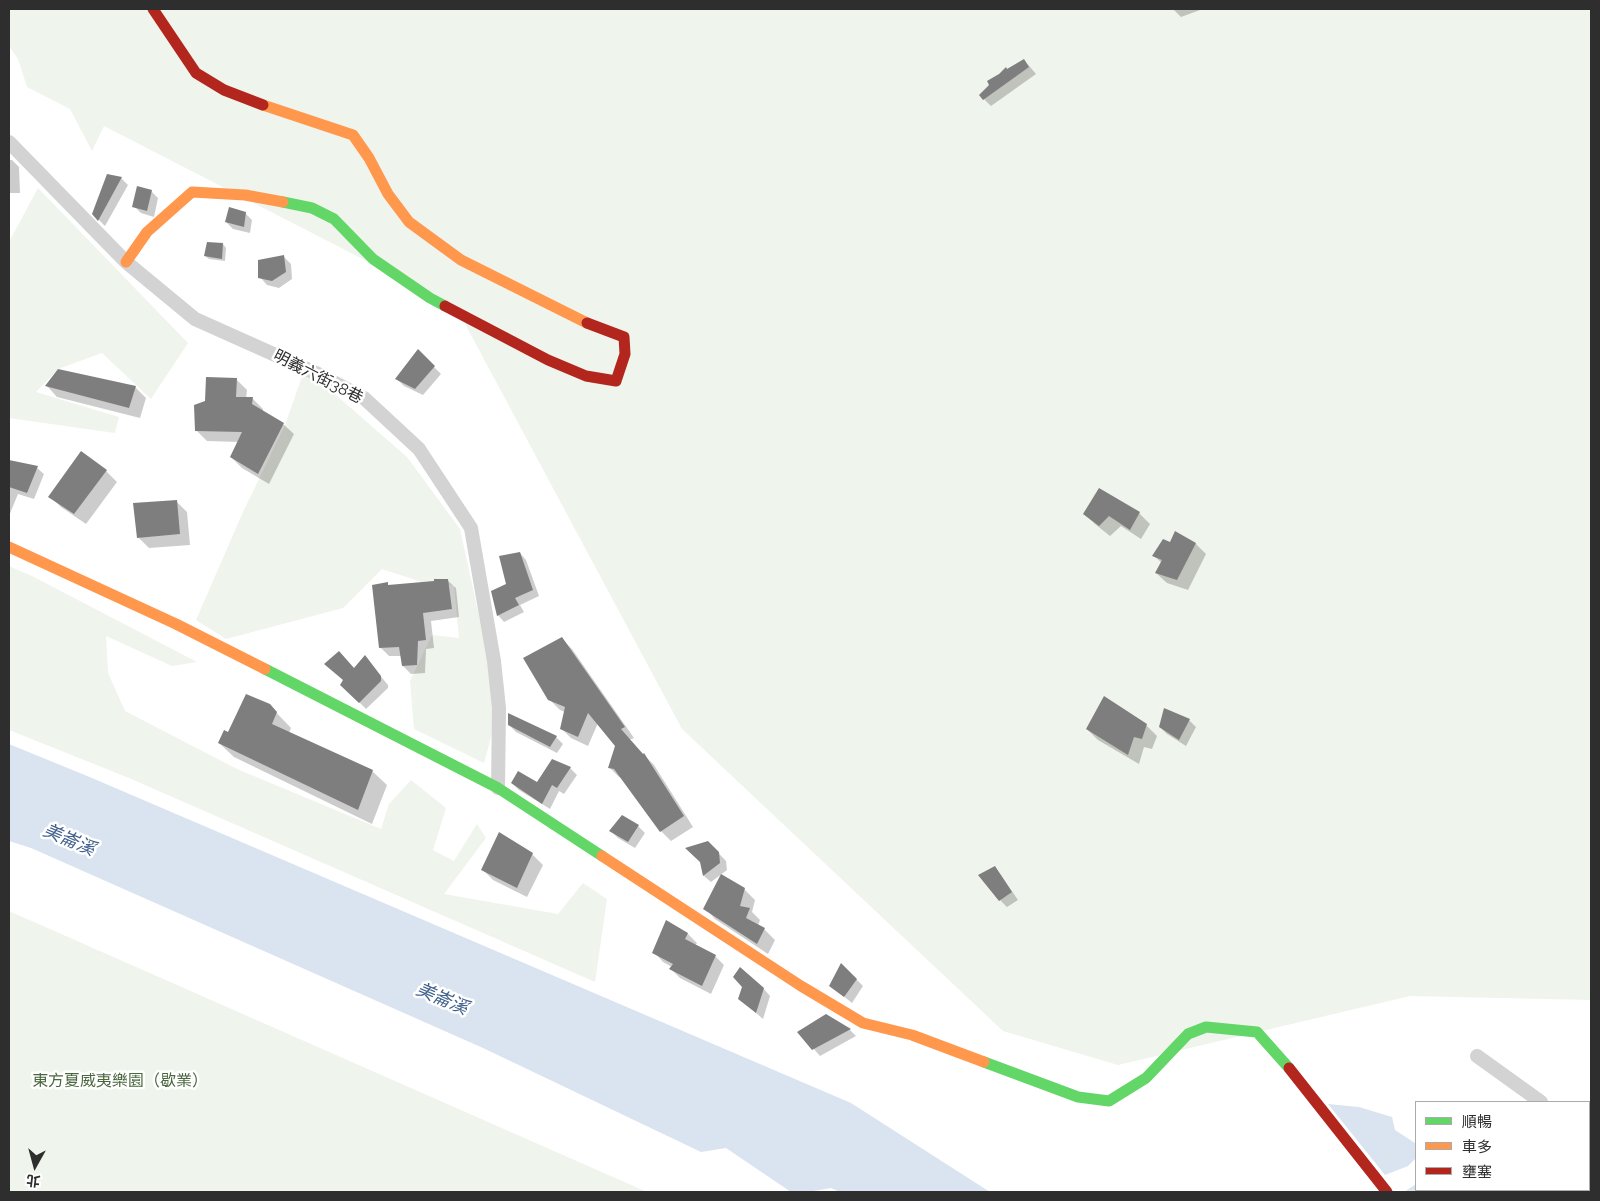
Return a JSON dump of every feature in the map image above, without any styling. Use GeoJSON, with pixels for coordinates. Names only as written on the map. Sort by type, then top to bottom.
{"type":"FeatureCollection","features":[{"type":"Feature","properties":{"kind":"street"},"geometry":{"type":"LineString","coordinates":[[126,262],[147,232],[192,192],[245,195],[312,208],[334,219],[374,259],[430,298],[548,360],[586,376],[616,381],[625,354],[624,337],[581,322],[462,260],[409,222],[388,194],[369,158],[353,134],[257,103],[224,90],[196,73],[153,9]]}},
{"type":"Feature","properties":{"kind":"street","name":"明義六街38巷"},"geometry":{"type":"LineString","coordinates":[[9,142],[126,262],[195,319],[318,374],[364,398],[419,449],[471,528],[495,670],[499,708],[498,788]]}},
{"type":"Feature","properties":{"kind":"street"},"geometry":{"type":"LineString","coordinates":[[9,547],[176,624],[498,788],[801,986],[862,1023],[912,1035],[1078,1097],[1109,1100],[1146,1078],[1188,1034],[1206,1027],[1257,1032],[1283,1060],[1386,1192]]}},
{"type":"Feature","properties":{"kind":"street"},"geometry":{"type":"LineString","coordinates":[[1477,1056],[1540,1101]]}},
{"type":"Feature","properties":{"kind":"green space"},"geometry":{"type":"Polygon","coordinates":[[[9,9],[1591,9],[1591,1000],[1410,996],[1118,1065],[1003,1031],[682,729],[456,307],[104,126],[92,151],[70,109],[27,87],[18,59],[9,46],[9,9]]]}},
{"type":"Feature","properties":{"kind":"green space"},"geometry":{"type":"Polygon","coordinates":[[[38,188],[188,343],[151,399],[102,353],[58,369],[36,392],[119,417],[115,433],[9,418],[9,242],[38,188]]]}},
{"type":"Feature","properties":{"kind":"green space"},"geometry":{"type":"Polygon","coordinates":[[[305,368],[407,457],[460,529],[499,708],[484,763],[414,729],[410,681],[432,635],[459,638],[454,585],[434,586],[382,569],[343,608],[226,639],[196,620],[243,512],[285,425],[305,368]]]}},
{"type":"Feature","properties":{"kind":"green space"},"geometry":{"type":"Polygon","coordinates":[[[9,566],[32,576],[197,662],[172,666],[106,636],[108,673],[125,711],[237,769],[381,829],[389,804],[411,780],[446,808],[433,850],[454,861],[477,824],[486,838],[444,894],[558,914],[583,883],[607,899],[595,982],[129,778],[9,730],[9,566]]]}},
{"type":"Feature","properties":{"kind":"green space","name":"東方夏威夷樂園（歇業）"},"geometry":{"type":"Polygon","coordinates":[[[9,911],[647,1192],[9,1192],[9,911]]]}},
{"type":"Feature","properties":{"kind":"water","name":"美崙溪"},"geometry":{"type":"Polygon","coordinates":[[[9,744],[851,1103],[990,1192],[840,1192],[831,1188],[808,1192],[791,1192],[726,1148],[701,1152],[483,1048],[31,848],[9,841],[9,744]]]}},
{"type":"Feature","properties":{"kind":"water"},"geometry":{"type":"Polygon","coordinates":[[[1328,1104],[1359,1107],[1392,1117],[1395,1130],[1415,1143],[1415,1159],[1408,1166],[1385,1175],[1328,1104]]]}},
{"type":"Feature","properties":{"kind":"water"},"geometry":{"type":"Polygon","coordinates":[[[1415,1185],[1415,1191],[1479,1192],[1404,1192],[1415,1185]]]}},
{"type":"Feature","properties":{"kind":"building"},"geometry":{"type":"Polygon","coordinates":[[[1024,59],[1029,67],[983,100],[979,95],[989,85],[987,81],[1006,67],[1007,69],[1024,59]]]}},
{"type":"Feature","properties":{"kind":"building"},"geometry":{"type":"Polygon","coordinates":[[[107,174],[122,177],[98,221],[92,214],[107,174]]]}},
{"type":"Feature","properties":{"kind":"building"},"geometry":{"type":"Polygon","coordinates":[[[137,186],[152,190],[147,211],[132,207],[137,186]]]}},
{"type":"Feature","properties":{"kind":"building"},"geometry":{"type":"Polygon","coordinates":[[[229,207],[246,212],[244,227],[225,222],[229,207]]]}},
{"type":"Feature","properties":{"kind":"building"},"geometry":{"type":"Polygon","coordinates":[[[207,242],[223,243],[222,259],[204,256],[207,242]]]}},
{"type":"Feature","properties":{"kind":"building"},"geometry":{"type":"Polygon","coordinates":[[[284,255],[286,272],[272,281],[258,278],[258,260],[284,255]]]}},
{"type":"Feature","properties":{"kind":"building"},"geometry":{"type":"Polygon","coordinates":[[[418,349],[435,366],[415,389],[395,379],[418,349]]]}},
{"type":"Feature","properties":{"kind":"building"},"geometry":{"type":"Polygon","coordinates":[[[58,369],[136,386],[129,408],[45,386],[58,369]]]}},
{"type":"Feature","properties":{"kind":"building"},"geometry":{"type":"Polygon","coordinates":[[[206,377],[237,378],[236,397],[253,397],[252,404],[284,423],[258,474],[230,457],[242,432],[195,431],[194,405],[205,401],[206,377]]]}},
{"type":"Feature","properties":{"kind":"building"},"geometry":{"type":"Polygon","coordinates":[[[81,451],[107,470],[74,514],[48,497],[81,451]]]}},
{"type":"Feature","properties":{"kind":"building"},"geometry":{"type":"Polygon","coordinates":[[[9,460],[38,466],[27,493],[9,487],[9,460]]]}},
{"type":"Feature","properties":{"kind":"building"},"geometry":{"type":"Polygon","coordinates":[[[1099,488],[1140,512],[1130,530],[1109,516],[1099,526],[1083,514],[1099,488]]]}},
{"type":"Feature","properties":{"kind":"building"},"geometry":{"type":"Polygon","coordinates":[[[177,500],[180,534],[137,538],[133,503],[177,500]]]}},
{"type":"Feature","properties":{"kind":"building"},"geometry":{"type":"Polygon","coordinates":[[[1175,531],[1196,543],[1177,580],[1155,573],[1162,560],[1152,556],[1163,539],[1170,542],[1175,531]]]}},
{"type":"Feature","properties":{"kind":"building"},"geometry":{"type":"Polygon","coordinates":[[[520,552],[533,590],[515,598],[519,605],[497,616],[491,591],[506,584],[499,556],[520,552]]]}},
{"type":"Feature","properties":{"kind":"building"},"geometry":{"type":"Polygon","coordinates":[[[434,579],[448,579],[452,609],[423,613],[426,640],[418,641],[417,665],[402,666],[399,647],[379,648],[372,585],[388,582],[388,585],[434,581],[434,579]]]}},
{"type":"Feature","properties":{"kind":"building"},"geometry":{"type":"Polygon","coordinates":[[[562,637],[625,727],[621,729],[644,753],[684,816],[660,832],[614,769],[608,768],[615,746],[588,713],[578,737],[560,729],[565,707],[548,700],[523,658],[562,637]]]}},
{"type":"Feature","properties":{"kind":"building"},"geometry":{"type":"Polygon","coordinates":[[[339,651],[354,668],[365,655],[381,676],[381,681],[359,703],[340,685],[343,680],[324,664],[339,651]]]}},
{"type":"Feature","properties":{"kind":"building"},"geometry":{"type":"Polygon","coordinates":[[[246,694],[270,704],[277,712],[272,724],[373,770],[358,810],[218,743],[224,730],[228,732],[246,694]]]}},
{"type":"Feature","properties":{"kind":"building"},"geometry":{"type":"Polygon","coordinates":[[[1104,696],[1147,724],[1142,739],[1134,737],[1128,755],[1086,729],[1104,696]]]}},
{"type":"Feature","properties":{"kind":"building"},"geometry":{"type":"Polygon","coordinates":[[[1164,708],[1190,719],[1179,740],[1159,727],[1164,708]]]}},
{"type":"Feature","properties":{"kind":"building"},"geometry":{"type":"Polygon","coordinates":[[[508,713],[557,736],[550,747],[508,725],[508,713]]]}},
{"type":"Feature","properties":{"kind":"building"},"geometry":{"type":"Polygon","coordinates":[[[552,759],[571,767],[557,788],[552,785],[542,804],[511,783],[518,771],[537,782],[552,759]]]}},
{"type":"Feature","properties":{"kind":"building"},"geometry":{"type":"Polygon","coordinates":[[[622,815],[639,825],[628,842],[609,831],[622,815]]]}},
{"type":"Feature","properties":{"kind":"building"},"geometry":{"type":"Polygon","coordinates":[[[499,832],[533,853],[517,888],[481,870],[499,832]]]}},
{"type":"Feature","properties":{"kind":"building"},"geometry":{"type":"Polygon","coordinates":[[[708,841],[719,852],[720,863],[703,876],[700,862],[685,848],[708,841]]]}},
{"type":"Feature","properties":{"kind":"building"},"geometry":{"type":"Polygon","coordinates":[[[995,866],[1012,892],[999,901],[978,875],[995,866]]]}},
{"type":"Feature","properties":{"kind":"building"},"geometry":{"type":"Polygon","coordinates":[[[721,874],[745,888],[740,906],[750,908],[746,918],[765,928],[757,944],[703,909],[721,874]]]}},
{"type":"Feature","properties":{"kind":"building"},"geometry":{"type":"Polygon","coordinates":[[[666,920],[688,933],[685,939],[716,955],[702,986],[669,969],[673,964],[652,953],[666,920]]]}},
{"type":"Feature","properties":{"kind":"building"},"geometry":{"type":"Polygon","coordinates":[[[841,963],[857,979],[844,997],[829,986],[841,963]]]}},
{"type":"Feature","properties":{"kind":"building"},"geometry":{"type":"Polygon","coordinates":[[[740,967],[764,988],[756,1013],[738,999],[742,987],[733,977],[740,967]]]}},
{"type":"Feature","properties":{"kind":"building"},"geometry":{"type":"Polygon","coordinates":[[[826,1014],[851,1029],[812,1050],[797,1032],[826,1014]]]}},
{"type":"Feature","properties":{"kind":"traffic: fast"},"geometry":{"type":"LineString","coordinates":[[283,202],[312,208],[334,219],[373,259],[430,298],[445,306]]}},
{"type":"Feature","properties":{"kind":"traffic: fast"},"geometry":{"type":"LineString","coordinates":[[265,669],[498,788],[602,856]]}},
{"type":"Feature","properties":{"kind":"traffic: fast"},"geometry":{"type":"LineString","coordinates":[[984,1062],[1078,1097],[1109,1101],[1146,1078],[1188,1034],[1206,1027],[1257,1032],[1289,1068]]}},
{"type":"Feature","properties":{"kind":"traffic: slow"},"geometry":{"type":"LineString","coordinates":[[263,105],[353,135],[369,158],[388,194],[409,222],[461,260],[587,323]]}},
{"type":"Feature","properties":{"kind":"traffic: slow"},"geometry":{"type":"LineString","coordinates":[[126,262],[147,232],[192,192],[245,195],[283,202]]}},
{"type":"Feature","properties":{"kind":"traffic: slow"},"geometry":{"type":"LineString","coordinates":[[9,547],[176,624],[265,669]]}},
{"type":"Feature","properties":{"kind":"traffic: slow"},"geometry":{"type":"LineString","coordinates":[[602,856],[801,986],[863,1023],[912,1035],[984,1062]]}},
{"type":"Feature","properties":{"kind":"traffic: jam"},"geometry":{"type":"LineString","coordinates":[[153,9],[196,73],[224,90],[263,105]]}},
{"type":"Feature","properties":{"kind":"traffic: jam"},"geometry":{"type":"LineString","coordinates":[[445,306],[548,360],[586,376],[616,381],[625,354],[624,337],[587,323]]}},
{"type":"Feature","properties":{"kind":"traffic: jam"},"geometry":{"type":"LineString","coordinates":[[1289,1068],[1387,1192]]}}]}
